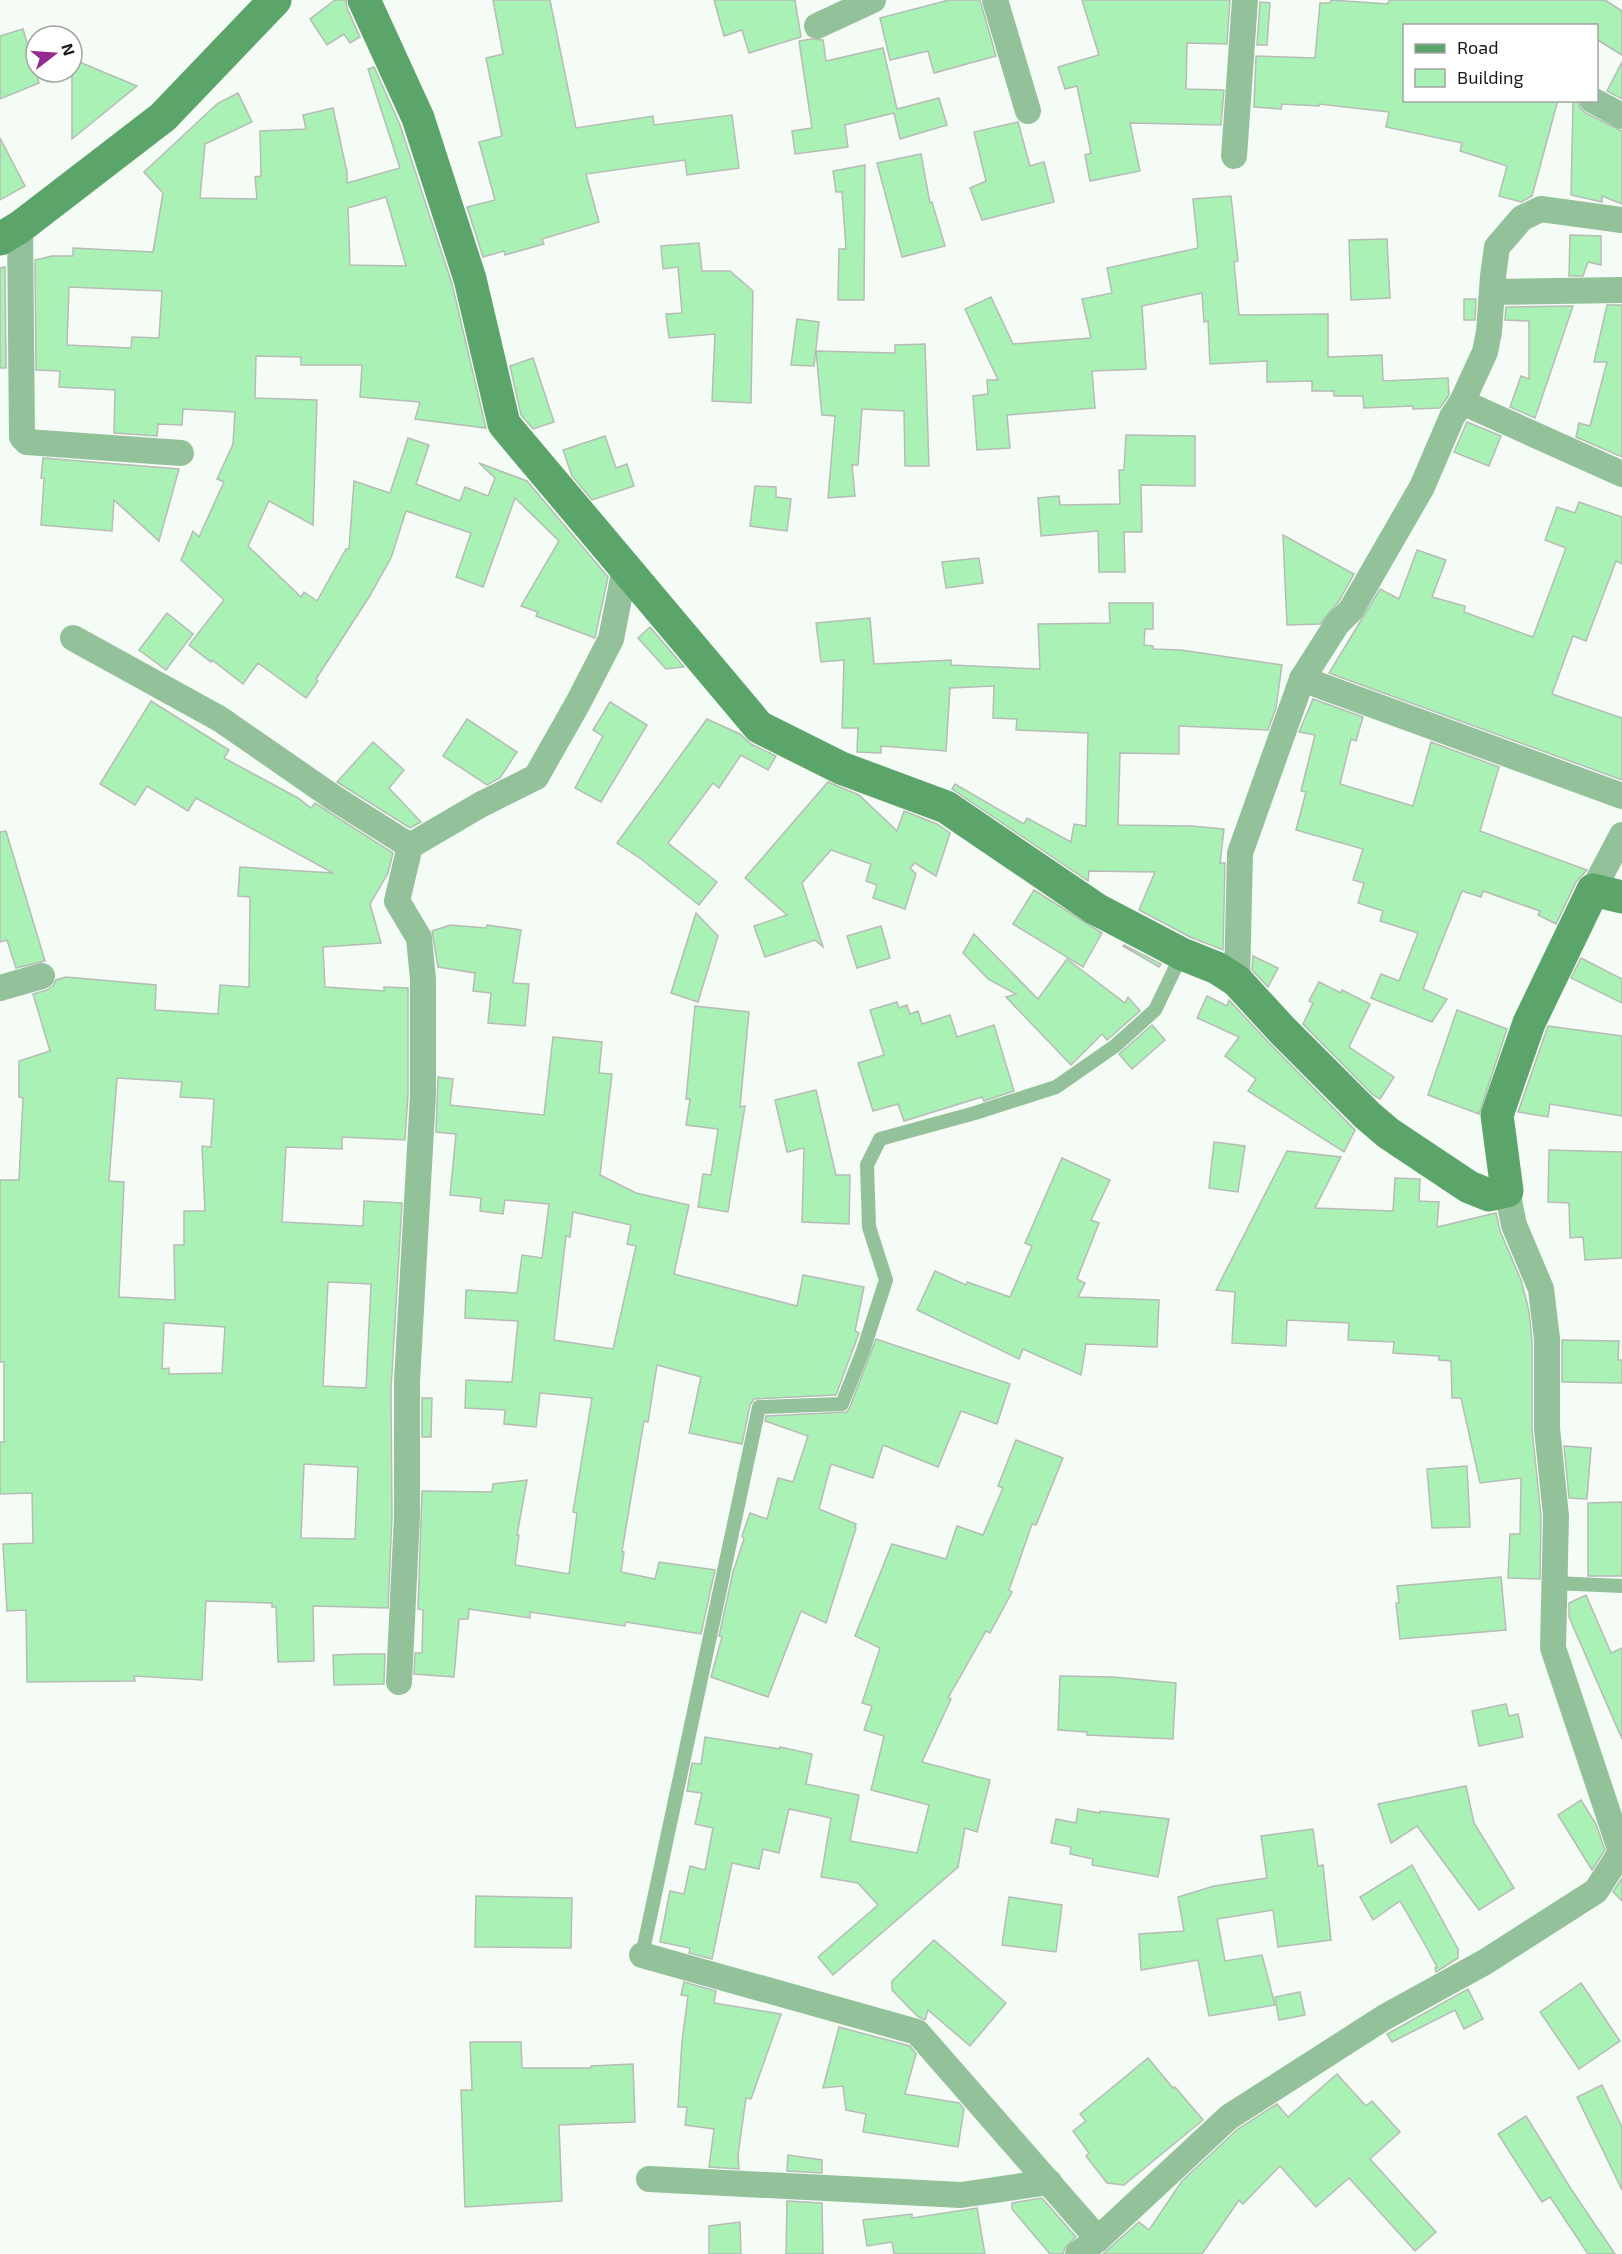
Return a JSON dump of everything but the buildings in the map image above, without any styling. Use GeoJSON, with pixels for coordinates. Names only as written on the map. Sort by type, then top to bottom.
{"type":"FeatureCollection","features":[{"type":"Feature","properties":{"kind":"street"},"geometry":{"type":"LineString","coordinates":[[181,453],[27,442],[22,437],[10,233],[163,117],[275,0]]}},
{"type":"Feature","properties":{"kind":"street"},"geometry":{"type":"LineString","coordinates":[[364,0],[418,118],[470,279],[504,424],[759,727],[841,768],[946,807],[1096,909],[1182,954],[1216,968],[1237,981],[1283,1031],[1388,1133],[1469,1187],[1489,1195],[1507,1191]]}},
{"type":"Feature","properties":{"kind":"street"},"geometry":{"type":"LineString","coordinates":[[817,26],[873,0]]}},
{"type":"Feature","properties":{"kind":"street"},"geometry":{"type":"LineString","coordinates":[[995,0],[1028,111]]}},
{"type":"Feature","properties":{"kind":"street"},"geometry":{"type":"LineString","coordinates":[[1234,156],[1245,0]]}},
{"type":"Feature","properties":{"kind":"street"},"geometry":{"type":"LineString","coordinates":[[1596,102],[1622,116]]}},
{"type":"Feature","properties":{"kind":"street"},"geometry":{"type":"LineString","coordinates":[[1237,981],[1240,853],[1302,679],[1337,624],[1351,610],[1422,487],[1452,417],[1462,402],[1485,352],[1497,247],[1522,218],[1540,209],[1622,220]]}},
{"type":"Feature","properties":{"kind":"street"},"geometry":{"type":"LineString","coordinates":[[1492,292],[1622,290]]}},
{"type":"Feature","properties":{"kind":"street"},"geometry":{"type":"LineString","coordinates":[[1462,402],[1622,474]]}},
{"type":"Feature","properties":{"kind":"street"},"geometry":{"type":"LineString","coordinates":[[399,1682],[407,1516],[407,1381],[423,1094],[423,979],[419,938],[397,902],[410,846],[480,805],[536,777],[611,639],[625,568]]}},
{"type":"Feature","properties":{"kind":"street"},"geometry":{"type":"LineString","coordinates":[[73,639],[220,719],[334,798],[410,846]]}},
{"type":"Feature","properties":{"kind":"street"},"geometry":{"type":"LineString","coordinates":[[1302,679],[1622,796]]}},
{"type":"Feature","properties":{"kind":"street"},"geometry":{"type":"LineString","coordinates":[[642,1955],[917,2032],[1048,2182],[1088,2247],[1229,2117],[1385,2017],[1485,1962],[1596,1891],[1621,1852],[1553,1648],[1556,1516],[1547,1428],[1547,1339],[1541,1288],[1514,1225],[1497,1115],[1529,1023],[1607,894],[1622,835]]}},
{"type":"Feature","properties":{"kind":"street"},"geometry":{"type":"LineString","coordinates":[[0,988],[42,976]]}},
{"type":"Feature","properties":{"kind":"street"},"geometry":{"type":"LineString","coordinates":[[649,2179],[961,2195],[1048,2182]]}},
{"type":"Feature","properties":{"kind":"lane"},"geometry":{"type":"LineString","coordinates":[[642,1955],[759,1407],[842,1404],[886,1280],[869,1227],[867,1165],[880,1139],[975,1113],[1056,1087],[1115,1046],[1155,1010],[1182,954]]}},
{"type":"Feature","properties":{"kind":"lane"},"geometry":{"type":"LineString","coordinates":[[1554,1582],[1622,1586]]}}]}
